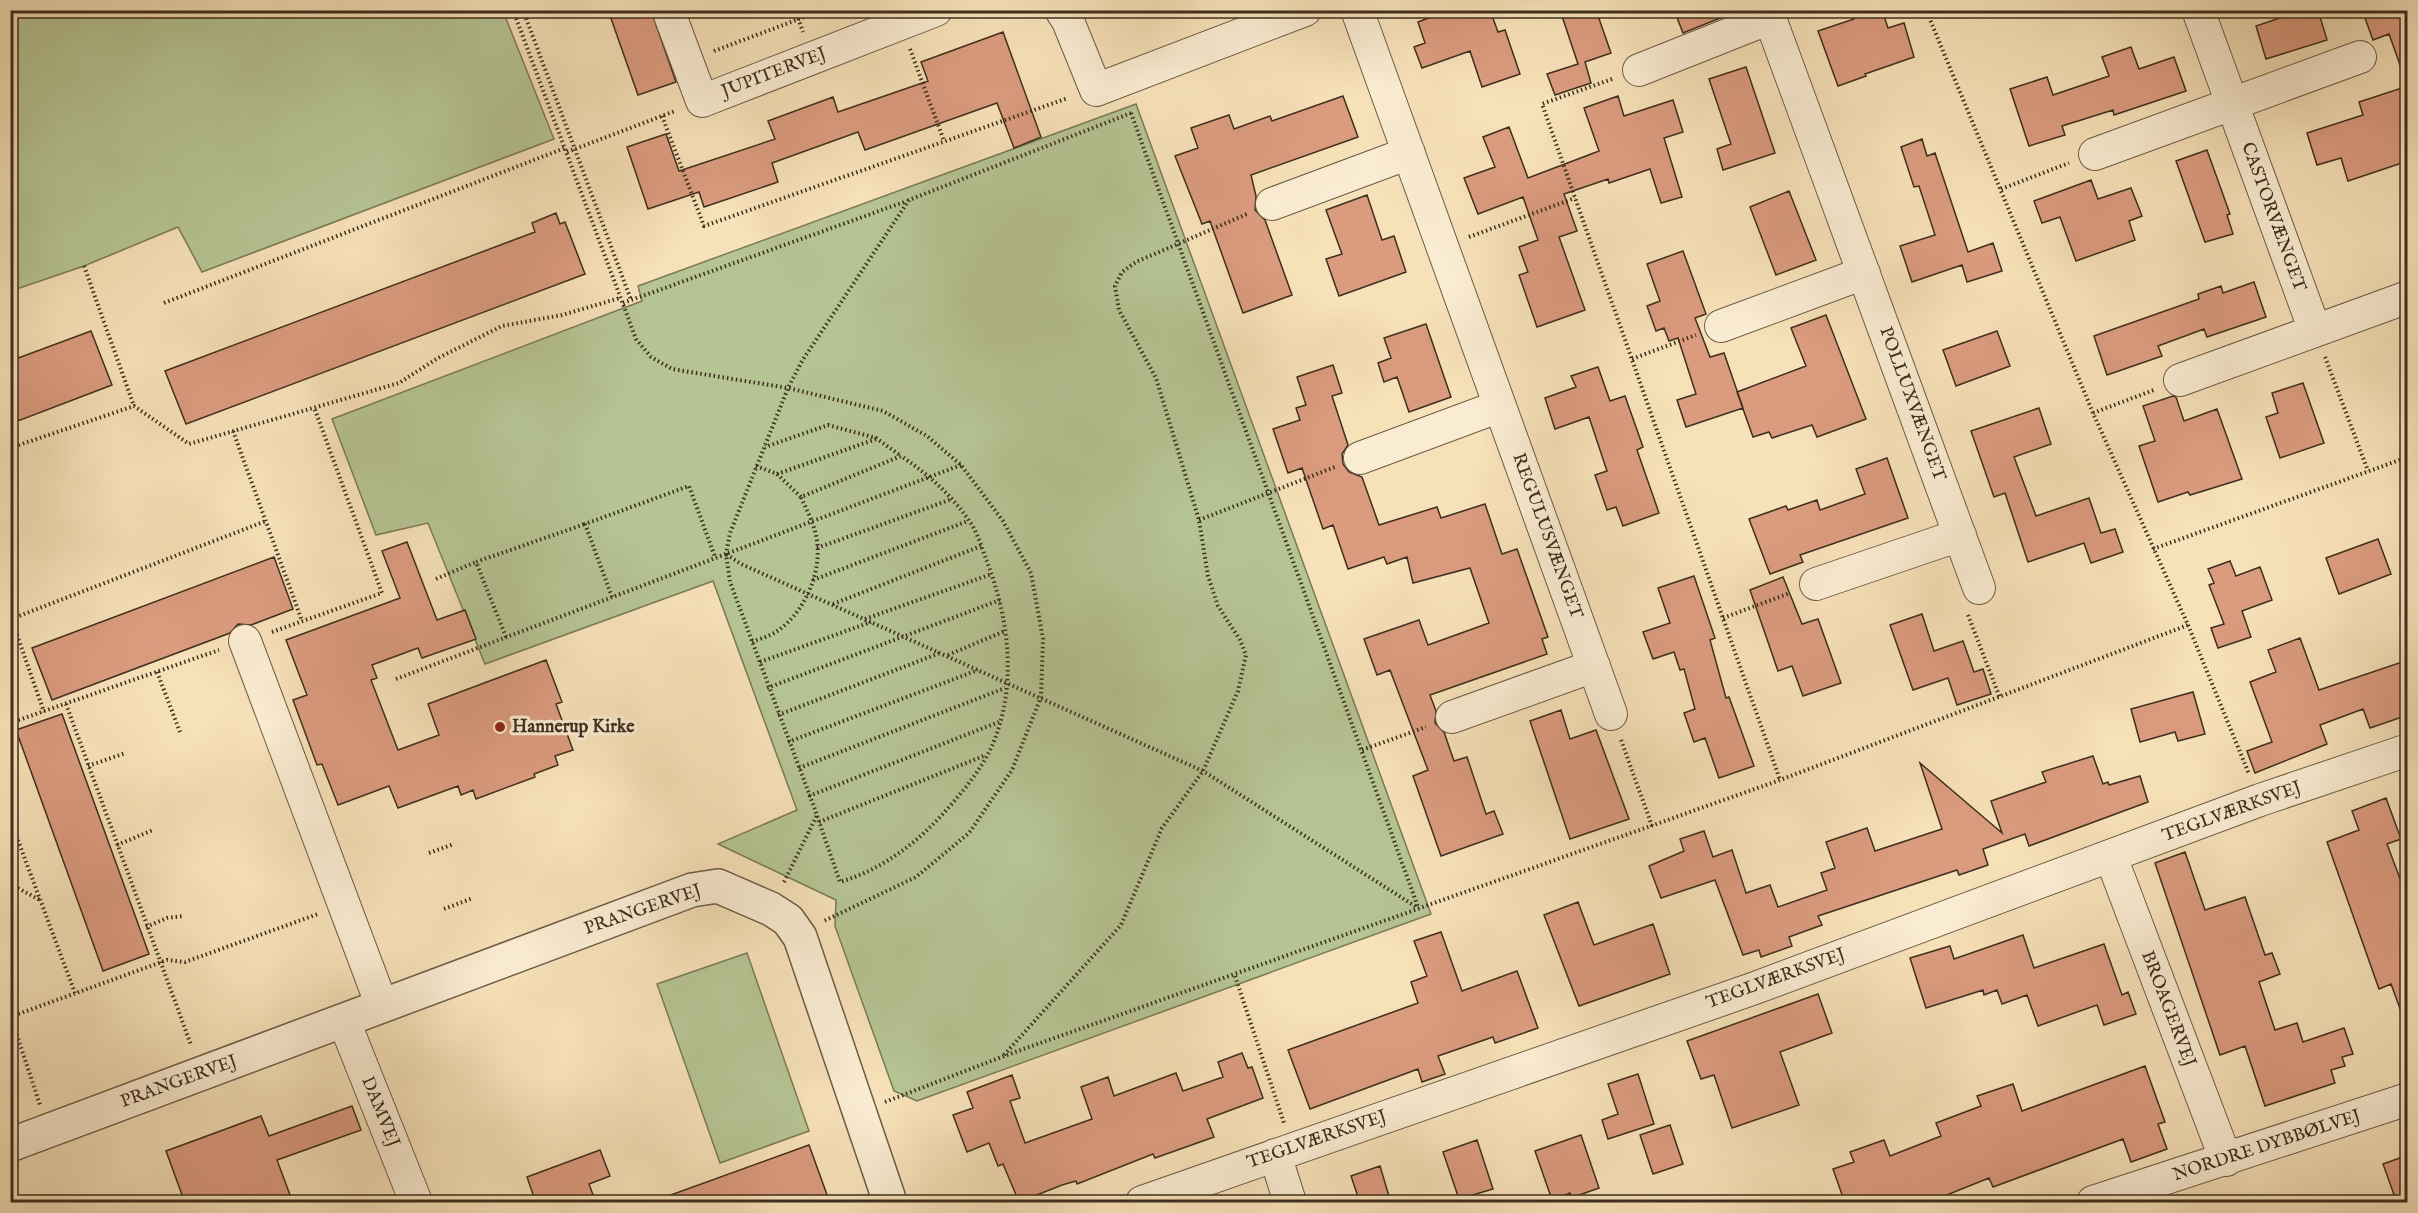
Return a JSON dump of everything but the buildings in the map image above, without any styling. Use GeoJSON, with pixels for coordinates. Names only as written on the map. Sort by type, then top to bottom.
{"type":"FeatureCollection","features":[{"type":"Feature","properties":{"kind":"street","name":"JUPITERVEJ"},"geometry":{"type":"LineString","coordinates":[[668,10],[702,101],[936,10]]}},
{"type":"Feature","properties":{"kind":"street"},"geometry":{"type":"LineString","coordinates":[[1061,10],[1108,86],[1305,10]]}},
{"type":"Feature","properties":{"kind":"street","name":"REGULUSVÆNGET"},"geometry":{"type":"LineString","coordinates":[[1357,10],[1611,714]]}},
{"type":"Feature","properties":{"kind":"street","name":"CASTORVÆNGET"},"geometry":{"type":"LineString","coordinates":[[2198,10],[2315,331]]}},
{"type":"Feature","properties":{"kind":"street","name":"POLLUXVÆNGET"},"geometry":{"type":"LineString","coordinates":[[1639,70],[1768,14],[1979,588]]}},
{"type":"Feature","properties":{"kind":"street"},"geometry":{"type":"LineString","coordinates":[[2095,154],[2360,57]]}},
{"type":"Feature","properties":{"kind":"street"},"geometry":{"type":"LineString","coordinates":[[1272,204],[1409,153]]}},
{"type":"Feature","properties":{"kind":"street"},"geometry":{"type":"LineString","coordinates":[[1721,326],[1864,273]]}},
{"type":"Feature","properties":{"kind":"street"},"geometry":{"type":"LineString","coordinates":[[2180,380],[2408,297]]}},
{"type":"Feature","properties":{"kind":"street"},"geometry":{"type":"LineString","coordinates":[[1360,458],[1500,406]]}},
{"type":"Feature","properties":{"kind":"street"},"geometry":{"type":"LineString","coordinates":[[1816,584],[1960,535]]}},
{"type":"Feature","properties":{"kind":"street"},"geometry":{"type":"LineString","coordinates":[[245,641],[382,1006]]}},
{"type":"Feature","properties":{"kind":"street"},"geometry":{"type":"LineString","coordinates":[[1452,717],[1594,666]]}},
{"type":"Feature","properties":{"kind":"street","name":"TEGLVÆRKSVEJ"},"geometry":{"type":"LineString","coordinates":[[1142,1203],[1755,988],[2260,801],[2408,750]]}},
{"type":"Feature","properties":{"kind":"street","name":"BROAGERVEJ"},"geometry":{"type":"LineString","coordinates":[[2111,857],[2226,1160]]}},
{"type":"Feature","properties":{"kind":"street","name":"PRANGERVEJ"},"geometry":{"type":"LineString","coordinates":[[10,1145],[692,890],[718,886],[771,909],[788,920],[800,937],[890,1203]]}},
{"type":"Feature","properties":{"kind":"street","name":"DAMVEJ"},"geometry":{"type":"LineString","coordinates":[[344,1021],[416,1203]]}},
{"type":"Feature","properties":{"kind":"street","name":"NORDRE DYBBØLVEJ"},"geometry":{"type":"LineString","coordinates":[[2093,1203],[2408,1099]]}},
{"type":"Feature","properties":{"kind":"street"},"geometry":{"type":"LineString","coordinates":[[1284,1152],[1290,1203]]}},
{"type":"Feature","properties":{"kind":"path"},"geometry":{"type":"LineString","coordinates":[[513,10],[636,339],[651,357],[672,369],[788,388],[883,411],[927,436],[961,465],[1003,520],[1031,573],[1044,639],[1041,697],[1012,770],[969,833],[916,877],[828,919],[800,937]]}},
{"type":"Feature","properties":{"kind":"path"},"geometry":{"type":"LineString","coordinates":[[523,10],[631,300]]}},
{"type":"Feature","properties":{"kind":"path"},"geometry":{"type":"LineString","coordinates":[[687,60],[823,10]]}},
{"type":"Feature","properties":{"kind":"path"},"geometry":{"type":"LineString","coordinates":[[1926,10],[2093,413],[2188,625],[2260,801]]}},
{"type":"Feature","properties":{"kind":"path"},"geometry":{"type":"LineString","coordinates":[[901,24],[944,141]]}},
{"type":"Feature","properties":{"kind":"path"},"geometry":{"type":"LineString","coordinates":[[1639,70],[1542,105],[1780,780]]}},
{"type":"Feature","properties":{"kind":"path"},"geometry":{"type":"LineString","coordinates":[[662,116],[704,226],[1108,86],[1131,113],[1419,909]]}},
{"type":"Feature","properties":{"kind":"path"},"geometry":{"type":"LineString","coordinates":[[164,303],[566,150],[702,101]]}},
{"type":"Feature","properties":{"kind":"path"},"geometry":{"type":"LineString","coordinates":[[622,303],[909,200],[1131,113]]}},
{"type":"Feature","properties":{"kind":"path"},"geometry":{"type":"LineString","coordinates":[[2001,189],[2095,154]]}},
{"type":"Feature","properties":{"kind":"path"},"geometry":{"type":"LineString","coordinates":[[1442,247],[1575,198]]}},
{"type":"Feature","properties":{"kind":"path"},"geometry":{"type":"LineString","coordinates":[[764,447],[828,425],[876,438],[931,476],[952,499],[968,521],[981,546],[1000,600],[1005,631],[1007,682],[999,722],[986,754],[964,791],[919,839],[867,874],[840,882],[730,582],[726,554],[730,533],[756,466],[788,388],[802,361],[909,200]]}},
{"type":"Feature","properties":{"kind":"path"},"geometry":{"type":"LineString","coordinates":[[1004,1056],[1121,925],[1162,828],[1203,771],[1238,691],[1246,655],[1240,640],[1218,606],[1208,576],[1199,520],[1156,378],[1119,310],[1115,286],[1122,272],[1136,262],[1178,242],[1272,204]]}},
{"type":"Feature","properties":{"kind":"path"},"geometry":{"type":"LineString","coordinates":[[84,266],[134,406],[189,444],[399,383],[438,358],[502,326],[562,315],[620,298]]}},
{"type":"Feature","properties":{"kind":"path"},"geometry":{"type":"LineString","coordinates":[[1632,359],[1721,326]]}},
{"type":"Feature","properties":{"kind":"path"},"geometry":{"type":"LineString","coordinates":[[2315,331],[2368,471]]}},
{"type":"Feature","properties":{"kind":"path"},"geometry":{"type":"LineString","coordinates":[[2093,413],[2180,380]]}},
{"type":"Feature","properties":{"kind":"path"},"geometry":{"type":"LineString","coordinates":[[10,448],[134,406]]}},
{"type":"Feature","properties":{"kind":"path"},"geometry":{"type":"LineString","coordinates":[[10,723],[382,593],[314,407]]}},
{"type":"Feature","properties":{"kind":"path"},"geometry":{"type":"LineString","coordinates":[[233,431],[302,621]]}},
{"type":"Feature","properties":{"kind":"path"},"geometry":{"type":"LineString","coordinates":[[777,474],[876,438]]}},
{"type":"Feature","properties":{"kind":"path"},"geometry":{"type":"LineString","coordinates":[[801,497],[901,456]]}},
{"type":"Feature","properties":{"kind":"path"},"geometry":{"type":"LineString","coordinates":[[2153,549],[2408,457]]}},
{"type":"Feature","properties":{"kind":"path"},"geometry":{"type":"LineString","coordinates":[[1199,520],[1360,458]]}},
{"type":"Feature","properties":{"kind":"path"},"geometry":{"type":"LineString","coordinates":[[396,679],[961,465]]}},
{"type":"Feature","properties":{"kind":"path"},"geometry":{"type":"LineString","coordinates":[[752,642],[774,634],[792,619],[808,594],[813,580],[817,548],[812,521],[801,497],[777,474],[756,466]]}},
{"type":"Feature","properties":{"kind":"path"},"geometry":{"type":"LineString","coordinates":[[436,579],[476,562],[688,486],[715,557]]}},
{"type":"Feature","properties":{"kind":"path"},"geometry":{"type":"LineString","coordinates":[[817,548],[952,499]]}},
{"type":"Feature","properties":{"kind":"path"},"geometry":{"type":"LineString","coordinates":[[44,711],[11,618],[266,521]]}},
{"type":"Feature","properties":{"kind":"path"},"geometry":{"type":"LineString","coordinates":[[813,580],[968,521]]}},
{"type":"Feature","properties":{"kind":"path"},"geometry":{"type":"LineString","coordinates":[[585,524],[612,597]]}},
{"type":"Feature","properties":{"kind":"path"},"geometry":{"type":"LineString","coordinates":[[833,604],[981,546]]}},
{"type":"Feature","properties":{"kind":"path"},"geometry":{"type":"LineString","coordinates":[[726,554],[741,564],[1203,771],[1419,909]]}},
{"type":"Feature","properties":{"kind":"path"},"geometry":{"type":"LineString","coordinates":[[476,562],[506,637]]}},
{"type":"Feature","properties":{"kind":"path"},"geometry":{"type":"LineString","coordinates":[[865,619],[992,574]]}},
{"type":"Feature","properties":{"kind":"path"},"geometry":{"type":"LineString","coordinates":[[1723,618],[1816,584]]}},
{"type":"Feature","properties":{"kind":"path"},"geometry":{"type":"LineString","coordinates":[[1979,588],[1964,603],[2000,698]]}},
{"type":"Feature","properties":{"kind":"path"},"geometry":{"type":"LineString","coordinates":[[767,688],[1000,600]]}},
{"type":"Feature","properties":{"kind":"path"},"geometry":{"type":"LineString","coordinates":[[760,662],[871,621]]}},
{"type":"Feature","properties":{"kind":"path"},"geometry":{"type":"LineString","coordinates":[[859,1112],[1004,1056],[1235,976],[1780,780],[2188,625]]}},
{"type":"Feature","properties":{"kind":"path"},"geometry":{"type":"LineString","coordinates":[[947,655],[1005,631]]}},
{"type":"Feature","properties":{"kind":"path"},"geometry":{"type":"LineString","coordinates":[[778,715],[941,652]]}},
{"type":"Feature","properties":{"kind":"path"},"geometry":{"type":"LineString","coordinates":[[788,742],[979,669]]}},
{"type":"Feature","properties":{"kind":"path"},"geometry":{"type":"LineString","coordinates":[[158,672],[180,732]]}},
{"type":"Feature","properties":{"kind":"path"},"geometry":{"type":"LineString","coordinates":[[799,768],[1006,688]]}},
{"type":"Feature","properties":{"kind":"path"},"geometry":{"type":"LineString","coordinates":[[66,704],[159,963],[202,1074]]}},
{"type":"Feature","properties":{"kind":"path"},"geometry":{"type":"LineString","coordinates":[[1611,714],[1652,826]]}},
{"type":"Feature","properties":{"kind":"path"},"geometry":{"type":"LineString","coordinates":[[1362,750],[1452,717]]}},
{"type":"Feature","properties":{"kind":"path"},"geometry":{"type":"LineString","coordinates":[[809,796],[999,722]]}},
{"type":"Feature","properties":{"kind":"path"},"geometry":{"type":"LineString","coordinates":[[88,766],[125,753]]}},
{"type":"Feature","properties":{"kind":"path"},"geometry":{"type":"LineString","coordinates":[[819,822],[986,754]]}},
{"type":"Feature","properties":{"kind":"path"},"geometry":{"type":"LineString","coordinates":[[771,909],[817,815]]}},
{"type":"Feature","properties":{"kind":"path"},"geometry":{"type":"LineString","coordinates":[[10,819],[75,993]]}},
{"type":"Feature","properties":{"kind":"path"},"geometry":{"type":"LineString","coordinates":[[117,845],[153,830]]}},
{"type":"Feature","properties":{"kind":"path"},"geometry":{"type":"LineString","coordinates":[[429,853],[454,844]]}},
{"type":"Feature","properties":{"kind":"path"},"geometry":{"type":"LineString","coordinates":[[10,884],[41,900]]}},
{"type":"Feature","properties":{"kind":"path"},"geometry":{"type":"LineString","coordinates":[[444,909],[473,898]]}},
{"type":"Feature","properties":{"kind":"path"},"geometry":{"type":"LineString","coordinates":[[11,1017],[166,960],[185,962],[344,904]]}},
{"type":"Feature","properties":{"kind":"path"},"geometry":{"type":"LineString","coordinates":[[146,927],[167,918],[184,916]]}},
{"type":"Feature","properties":{"kind":"path"},"geometry":{"type":"LineString","coordinates":[[1235,976],[1284,1152]]}},
{"type":"Feature","properties":{"kind":"path"},"geometry":{"type":"LineString","coordinates":[[10,988],[16,1001],[11,1017],[49,1131]]}},
{"type":"Feature","properties":{"kind":"green space"},"geometry":{"type":"Polygon","coordinates":[[[10,11],[503,11],[554,139],[202,272],[178,227],[84,266],[11,291],[10,11]]]}},
{"type":"Feature","properties":{"kind":"green space"},"geometry":{"type":"Polygon","coordinates":[[[1136,104],[1431,914],[917,1101],[894,1091],[835,926],[836,900],[718,844],[797,810],[713,581],[485,664],[428,523],[376,535],[332,419],[642,301],[638,286],[1136,104]]]}},
{"type":"Feature","properties":{"kind":"green space"},"geometry":{"type":"Polygon","coordinates":[[[747,953],[809,1131],[720,1163],[657,984],[747,953]]]}},
{"type":"Feature","properties":{"kind":"place","name":"Hannerup Kirke"},"geometry":{"type":"Point","coordinates":[500,727]}}]}
